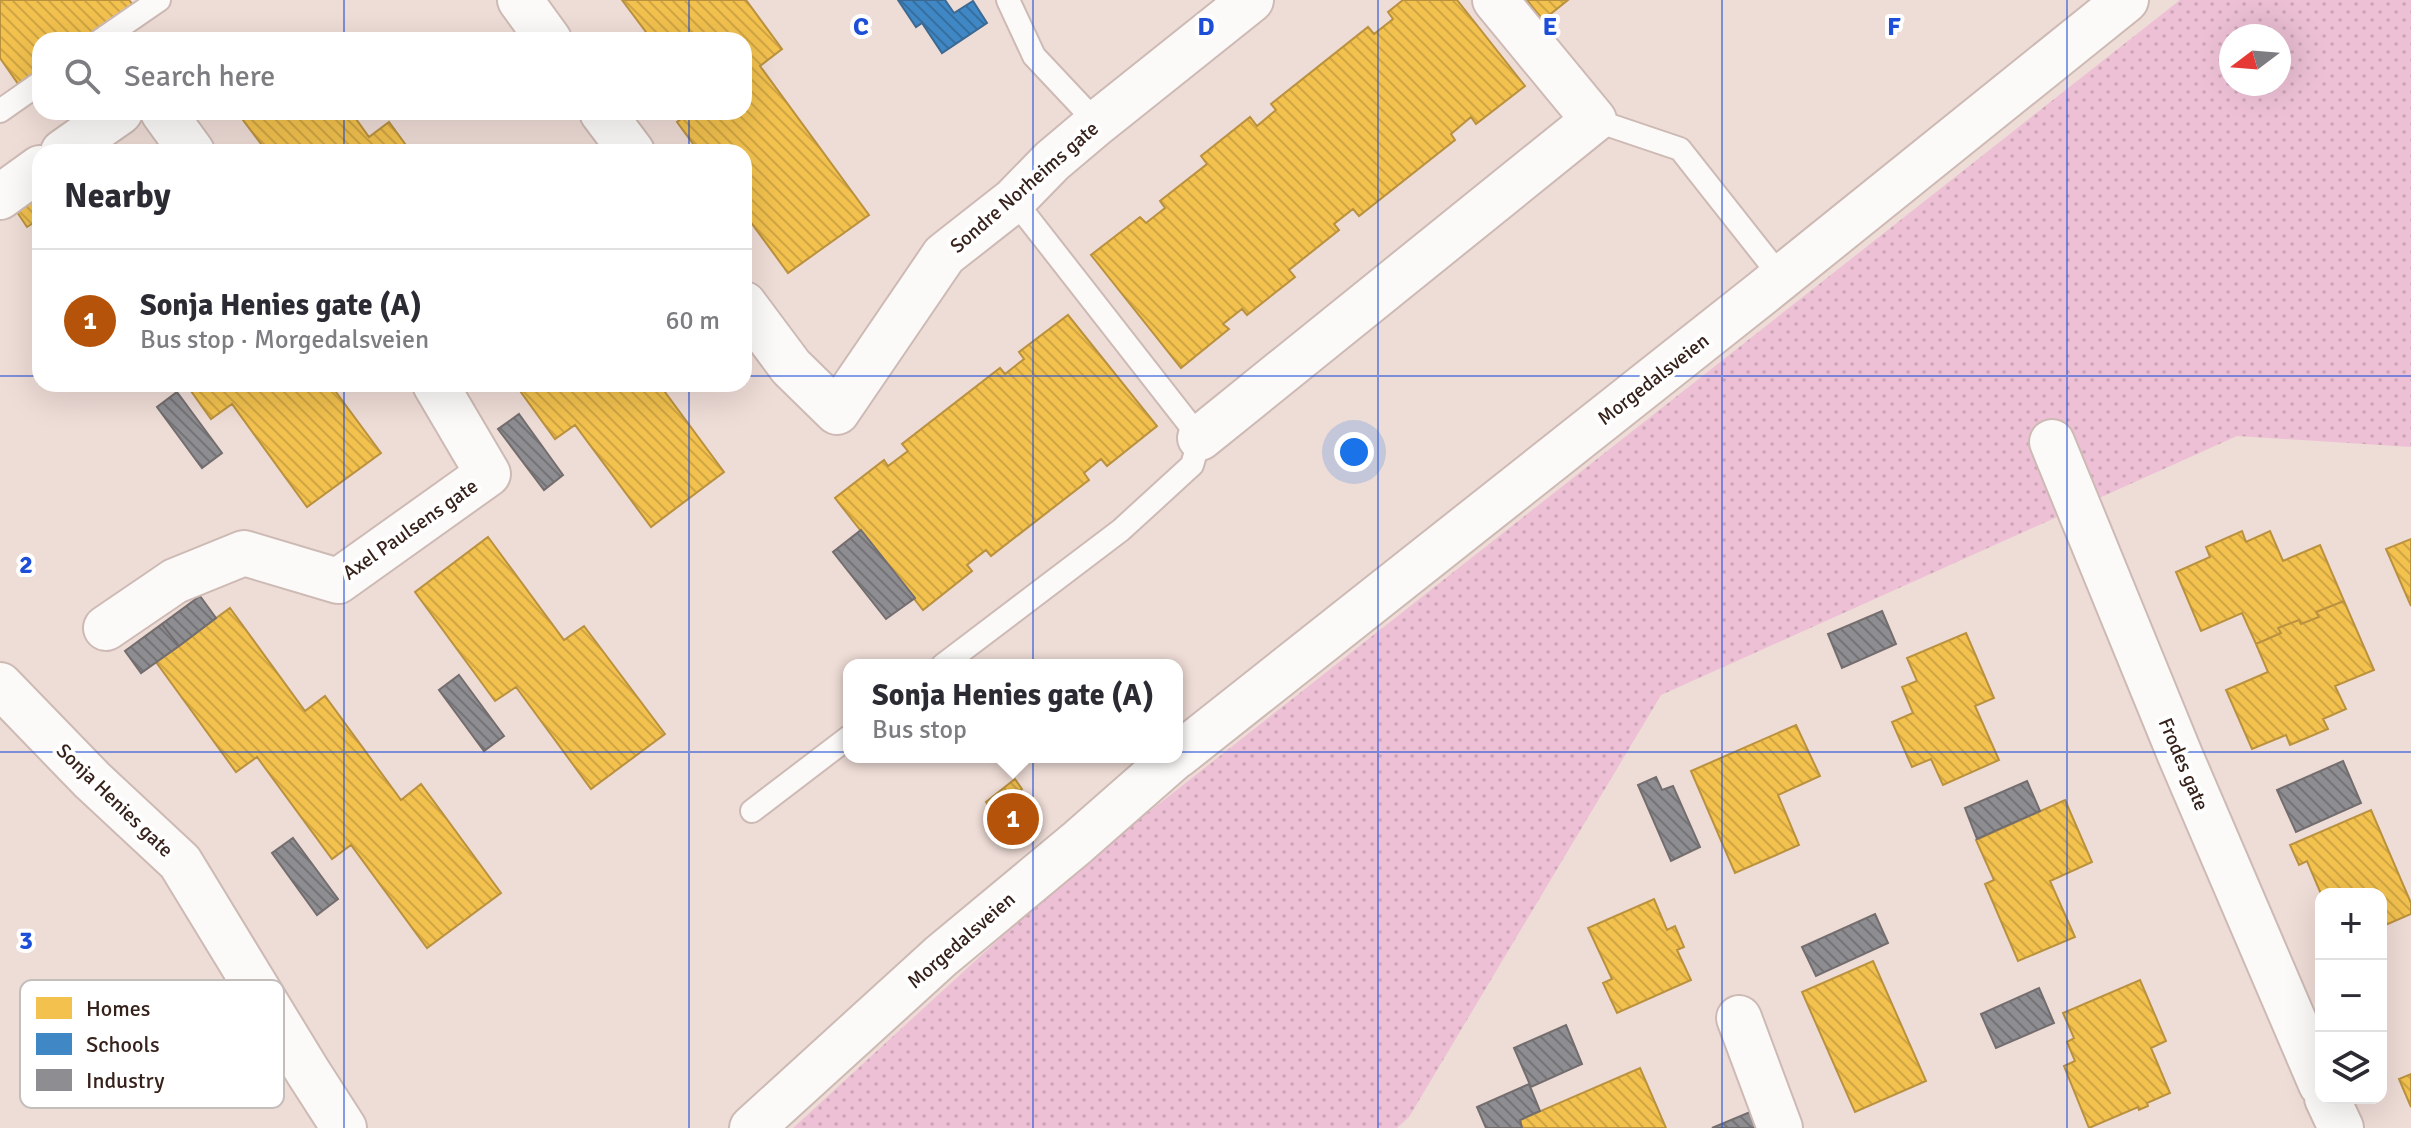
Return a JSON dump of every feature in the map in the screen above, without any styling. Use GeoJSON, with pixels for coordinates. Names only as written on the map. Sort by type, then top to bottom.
{"type":"FeatureCollection","features":[{"type":"Feature","properties":{"kind":"street"},"geometry":{"type":"LineString","coordinates":[[520,0],[543,32]]}},
{"type":"Feature","properties":{"kind":"street","name":"Sondre Norheims gate"},"geometry":{"type":"LineString","coordinates":[[752,315],[791,367],[837,412],[944,255],[1014,200],[1052,161],[1097,123],[1251,0]]}},
{"type":"Feature","properties":{"kind":"street"},"geometry":{"type":"LineString","coordinates":[[1200,438],[1594,120],[1495,0]]}},
{"type":"Feature","properties":{"kind":"street","name":"Morgedalsveien"},"geometry":{"type":"LineString","coordinates":[[1183,750],[2126,0]]}},
{"type":"Feature","properties":{"kind":"street"},"geometry":{"type":"LineString","coordinates":[[74,144],[109,120]]}},
{"type":"Feature","properties":{"kind":"street"},"geometry":{"type":"LineString","coordinates":[[169,120],[186,144]]}},
{"type":"Feature","properties":{"kind":"street"},"geometry":{"type":"LineString","coordinates":[[608,120],[626,144]]}},
{"type":"Feature","properties":{"kind":"street"},"geometry":{"type":"LineString","coordinates":[[0,197],[32,174]]}},
{"type":"Feature","properties":{"kind":"street","name":"Axel Paulsens gate"},"geometry":{"type":"LineString","coordinates":[[106,628],[175,581],[244,553],[338,581],[488,474],[440,392]]}},
{"type":"Feature","properties":{"kind":"street","name":"Frodes gate"},"geometry":{"type":"LineString","coordinates":[[2052,442],[2180,755],[2315,1070]]}},
{"type":"Feature","properties":{"kind":"street","name":"Sonja Henies gate"},"geometry":{"type":"LineString","coordinates":[[0,685],[92,780],[180,862],[252,980]]}},
{"type":"Feature","properties":{"kind":"street","name":"Morgedalsveien"},"geometry":{"type":"LineString","coordinates":[[752,1128],[941,956],[1168,763]]}},
{"type":"Feature","properties":{"kind":"street"},"geometry":{"type":"LineString","coordinates":[[1739,1018],[1780,1128]]}},
{"type":"Feature","properties":{"kind":"street","name":"Sonja Henies gate"},"geometry":{"type":"LineString","coordinates":[[284,1033],[344,1128]]}},
{"type":"Feature","properties":{"kind":"street"},"geometry":{"type":"LineString","coordinates":[[2330,1104],[2341,1128]]}},
{"type":"Feature","properties":{"kind":"lane"},"geometry":{"type":"LineString","coordinates":[[113,32],[159,0]]}},
{"type":"Feature","properties":{"kind":"lane"},"geometry":{"type":"LineString","coordinates":[[1008,0],[1034,56],[1097,123]]}},
{"type":"Feature","properties":{"kind":"lane"},"geometry":{"type":"LineString","coordinates":[[0,111],[32,89]]}},
{"type":"Feature","properties":{"kind":"lane"},"geometry":{"type":"LineString","coordinates":[[1594,120],[1680,149],[1781,277]]}},
{"type":"Feature","properties":{"kind":"lane"},"geometry":{"type":"LineString","coordinates":[[951,659],[1121,530],[1192,465],[1200,438],[1014,200]]}},
{"type":"Feature","properties":{"kind":"lane"},"geometry":{"type":"LineString","coordinates":[[752,811],[843,742]]}},
{"type":"Feature","properties":{"kind":"shaded area"},"geometry":{"type":"Polygon","coordinates":[[[2180,0],[2411,0],[2411,447],[2237,436],[1661,695],[1409,1117],[1397,1128],[793,1128],[1070,874],[2180,0]]]}},
{"type":"Feature","properties":{"kind":"building: Homes"},"geometry":{"type":"Polygon","coordinates":[[[0,0],[129,0],[133,5],[99,32],[32,32],[32,80],[21,88],[0,58],[0,0]]]}},
{"type":"Feature","properties":{"kind":"building: Homes"},"geometry":{"type":"Polygon","coordinates":[[[622,0],[746,0],[782,49],[760,66],[869,215],[788,273],[752,224],[752,144],[693,144],[677,122],[752,120],[752,32],[646,32],[622,0]]]}},
{"type":"Feature","properties":{"kind":"building: Homes"},"geometry":{"type":"Polygon","coordinates":[[[1403,0],[1457,0],[1525,86],[1476,124],[1471,117],[1451,134],[1455,140],[1359,216],[1353,209],[1334,224],[1339,230],[1289,270],[1295,277],[1247,315],[1242,309],[1223,324],[1229,329],[1181,368],[1091,255],[1140,217],[1146,223],[1165,208],[1160,201],[1207,164],[1201,156],[1250,117],[1257,126],[1276,110],[1271,104],[1368,27],[1374,34],[1393,19],[1388,12],[1403,0]]]}},
{"type":"Feature","properties":{"kind":"building: Homes"},"geometry":{"type":"Polygon","coordinates":[[[1527,0],[1568,0],[1543,20],[1527,0]]]}},
{"type":"Feature","properties":{"kind":"building: Homes"},"geometry":{"type":"Polygon","coordinates":[[[243,120],[357,120],[369,137],[389,122],[405,144],[261,144],[243,120]]]}},
{"type":"Feature","properties":{"kind":"building: Homes"},"geometry":{"type":"Polygon","coordinates":[[[32,192],[32,224],[27,227],[13,206],[32,192]]]}},
{"type":"Feature","properties":{"kind":"building: Homes"},"geometry":{"type":"Polygon","coordinates":[[[1068,315],[1157,426],[1107,466],[1101,459],[1084,473],[1089,480],[991,556],[986,550],[967,565],[972,571],[923,610],[835,498],[884,460],[888,466],[908,451],[902,444],[1000,368],[1005,374],[1024,359],[1019,352],[1068,315]]]}},
{"type":"Feature","properties":{"kind":"building: Homes"},"geometry":{"type":"Polygon","coordinates":[[[192,392],[336,392],[381,453],[307,507],[232,404],[211,419],[192,392]]]}},
{"type":"Feature","properties":{"kind":"building: Homes"},"geometry":{"type":"Polygon","coordinates":[[[521,392],[665,392],[724,472],[651,527],[575,425],[555,439],[521,392]]]}},
{"type":"Feature","properties":{"kind":"building: Homes"},"geometry":{"type":"Polygon","coordinates":[[[2242,531],[2246,542],[2270,531],[2283,561],[2320,545],[2344,601],[2316,612],[2319,617],[2278,628],[2281,633],[2256,644],[2242,613],[2201,631],[2176,572],[2210,557],[2206,547],[2242,531]]]}},
{"type":"Feature","properties":{"kind":"building: Homes"},"geometry":{"type":"Polygon","coordinates":[[[488,537],[564,640],[584,626],[665,734],[591,789],[516,687],[495,701],[415,592],[488,537]]]}},
{"type":"Feature","properties":{"kind":"building: Homes"},"geometry":{"type":"Polygon","coordinates":[[[2411,539],[2411,606],[2386,549],[2411,539]]]}},
{"type":"Feature","properties":{"kind":"building: Homes"},"geometry":{"type":"Polygon","coordinates":[[[2344,601],[2374,670],[2335,686],[2346,709],[2323,719],[2328,729],[2290,745],[2286,735],[2252,749],[2226,690],[2268,672],[2256,644],[2281,633],[2278,628],[2319,617],[2316,612],[2344,601]]]}},
{"type":"Feature","properties":{"kind":"building: Homes"},"geometry":{"type":"Polygon","coordinates":[[[230,608],[305,711],[325,696],[401,800],[421,784],[501,893],[427,948],[351,845],[332,859],[257,757],[236,772],[156,662],[230,608]]]}},
{"type":"Feature","properties":{"kind":"building: Homes"},"geometry":{"type":"Polygon","coordinates":[[[1966,633],[1994,698],[1975,706],[1999,760],[1943,785],[1931,759],[1912,767],[1892,722],[1913,713],[1902,687],[1917,681],[1907,658],[1966,633]]]}},
{"type":"Feature","properties":{"kind":"building: Homes"},"geometry":{"type":"Polygon","coordinates":[[[1796,725],[1820,776],[1778,795],[1799,845],[1735,873],[1691,771],[1796,725]]]}},
{"type":"Feature","properties":{"kind":"building: Homes"},"geometry":{"type":"Polygon","coordinates":[[[1015,779],[1022,789],[993,812],[986,802],[1015,779]]]}},
{"type":"Feature","properties":{"kind":"building: Homes"},"geometry":{"type":"Polygon","coordinates":[[[2065,800],[2092,862],[2050,881],[2075,937],[2018,961],[1985,884],[1994,880],[1976,840],[2065,800]]]}},
{"type":"Feature","properties":{"kind":"building: Homes"},"geometry":{"type":"Polygon","coordinates":[[[2371,810],[2411,903],[2411,914],[2387,924],[2387,888],[2318,888],[2307,861],[2299,865],[2290,845],[2371,810]]]}},
{"type":"Feature","properties":{"kind":"building: Homes"},"geometry":{"type":"Polygon","coordinates":[[[1654,899],[1667,930],[1675,926],[1684,947],[1677,950],[1691,980],[1617,1013],[1603,983],[1612,979],[1588,928],[1654,899]]]}},
{"type":"Feature","properties":{"kind":"building: Homes"},"geometry":{"type":"Polygon","coordinates":[[[1873,961],[1926,1081],[1855,1112],[1802,992],[1873,961]]]}},
{"type":"Feature","properties":{"kind":"building: Homes"},"geometry":{"type":"Polygon","coordinates":[[[2140,980],[2166,1041],[2151,1048],[2170,1093],[2139,1110],[2138,1107],[2089,1128],[2064,1066],[2075,1061],[2067,1042],[2074,1038],[2063,1013],[2140,980]]]}},
{"type":"Feature","properties":{"kind":"building: Homes"},"geometry":{"type":"Polygon","coordinates":[[[1640,1068],[1666,1128],[1522,1128],[1520,1120],[1640,1068]]]}},
{"type":"Feature","properties":{"kind":"building: Homes"},"geometry":{"type":"Polygon","coordinates":[[[2411,1074],[2411,1107],[2399,1079],[2411,1074]]]}},
{"type":"Feature","properties":{"kind":"building: Schools"},"geometry":{"type":"Polygon","coordinates":[[[898,0],[945,0],[954,13],[973,1],[987,23],[942,53],[922,23],[916,27],[898,0]]]}},
{"type":"Feature","properties":{"kind":"building: Industry"},"geometry":{"type":"Polygon","coordinates":[[[177,392],[222,453],[202,468],[157,407],[177,392]]]}},
{"type":"Feature","properties":{"kind":"building: Industry"},"geometry":{"type":"Polygon","coordinates":[[[519,414],[563,475],[544,490],[498,429],[519,414]]]}},
{"type":"Feature","properties":{"kind":"building: Industry"},"geometry":{"type":"Polygon","coordinates":[[[861,530],[915,598],[886,619],[833,552],[861,530]]]}},
{"type":"Feature","properties":{"kind":"building: Industry"},"geometry":{"type":"Polygon","coordinates":[[[200,596],[216,618],[179,646],[162,624],[200,596]]]}},
{"type":"Feature","properties":{"kind":"building: Industry"},"geometry":{"type":"Polygon","coordinates":[[[1882,611],[1896,644],[1842,668],[1828,634],[1882,611]]]}},
{"type":"Feature","properties":{"kind":"building: Industry"},"geometry":{"type":"Polygon","coordinates":[[[162,624],[179,646],[141,673],[125,651],[162,624]]]}},
{"type":"Feature","properties":{"kind":"building: Industry"},"geometry":{"type":"Polygon","coordinates":[[[459,675],[504,736],[484,751],[439,690],[459,675]]]}},
{"type":"Feature","properties":{"kind":"building: Industry"},"geometry":{"type":"Polygon","coordinates":[[[2343,761],[2361,803],[2296,832],[2277,790],[2343,761]]]}},
{"type":"Feature","properties":{"kind":"building: Industry"},"geometry":{"type":"Polygon","coordinates":[[[1656,777],[1662,790],[1673,786],[1700,847],[1671,861],[1638,785],[1656,777]]]}},
{"type":"Feature","properties":{"kind":"building: Industry"},"geometry":{"type":"Polygon","coordinates":[[[2027,781],[2040,811],[1977,839],[1965,808],[2027,781]]]}},
{"type":"Feature","properties":{"kind":"building: Industry"},"geometry":{"type":"Polygon","coordinates":[[[293,838],[338,899],[317,915],[272,853],[293,838]]]}},
{"type":"Feature","properties":{"kind":"building: Industry"},"geometry":{"type":"Polygon","coordinates":[[[1875,914],[1888,943],[1816,976],[1802,947],[1875,914]]]}},
{"type":"Feature","properties":{"kind":"building: Industry"},"geometry":{"type":"Polygon","coordinates":[[[2039,988],[2054,1023],[1996,1048],[1981,1014],[2039,988]]]}},
{"type":"Feature","properties":{"kind":"building: Industry"},"geometry":{"type":"Polygon","coordinates":[[[1566,1025],[1582,1064],[1531,1087],[1514,1048],[1566,1025]]]}},
{"type":"Feature","properties":{"kind":"building: Industry"},"geometry":{"type":"Polygon","coordinates":[[[1529,1084],[1540,1111],[1520,1120],[1522,1128],[1486,1128],[1477,1107],[1529,1084]]]}},
{"type":"Feature","properties":{"kind":"building: Industry"},"geometry":{"type":"Polygon","coordinates":[[[1750,1112],[1756,1128],[1712,1128],[1750,1112]]]}},
{"type":"Feature","properties":{"kind":"place","name":"Sonja Henies gate (A)"},"geometry":{"type":"Point","coordinates":[1013,819]}}]}
